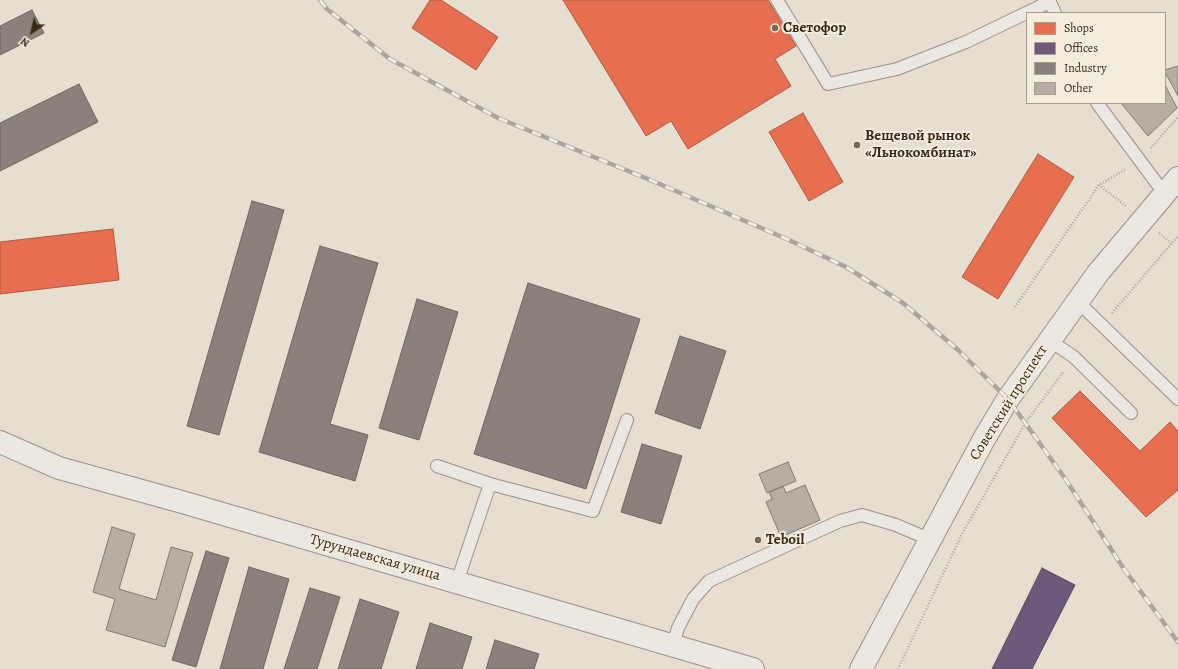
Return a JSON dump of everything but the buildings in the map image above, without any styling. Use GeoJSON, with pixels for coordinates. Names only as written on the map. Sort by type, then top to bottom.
{"type":"FeatureCollection","features":[{"type":"Feature","properties":{"kind":"street","name":"Советский проспект"},"geometry":{"type":"LineString","coordinates":[[861,669],[984,439],[1008,399],[1098,272],[1171,185]]}},
{"type":"Feature","properties":{"kind":"street","name":"Турундаевская улица"},"geometry":{"type":"LineString","coordinates":[[1,441],[59,468],[182,502],[753,669]]}},
{"type":"Feature","properties":{"kind":"lane"},"geometry":{"type":"LineString","coordinates":[[777,0],[828,84],[897,69],[966,42],[1026,12]]}},
{"type":"Feature","properties":{"kind":"lane"},"geometry":{"type":"LineString","coordinates":[[1027,12],[1049,1],[1054,12]]}},
{"type":"Feature","properties":{"kind":"lane"},"geometry":{"type":"LineString","coordinates":[[1098,104],[1140,161],[1171,185]]}},
{"type":"Feature","properties":{"kind":"lane"},"geometry":{"type":"LineString","coordinates":[[1078,302],[1178,399]]}},
{"type":"Feature","properties":{"kind":"lane"},"geometry":{"type":"LineString","coordinates":[[1049,340],[1074,357],[1131,413]]}},
{"type":"Feature","properties":{"kind":"lane"},"geometry":{"type":"LineString","coordinates":[[437,466],[490,484],[593,511],[627,420]]}},
{"type":"Feature","properties":{"kind":"lane"},"geometry":{"type":"LineString","coordinates":[[457,582],[490,484]]}},
{"type":"Feature","properties":{"kind":"lane"},"geometry":{"type":"LineString","coordinates":[[673,645],[678,628],[693,599],[709,581],[840,521],[862,515],[896,526],[930,540]]}},
{"type":"Feature","properties":{"kind":"path"},"geometry":{"type":"LineString","coordinates":[[1015,307],[1099,185],[1140,161],[1178,117]]}},
{"type":"Feature","properties":{"kind":"path"},"geometry":{"type":"LineString","coordinates":[[1102,324],[1178,236]]}},
{"type":"Feature","properties":{"kind":"path"},"geometry":{"type":"LineString","coordinates":[[898,669],[962,534],[1007,454],[1026,422],[1074,357]]}},
{"type":"Feature","properties":{"kind":"railway"},"geometry":{"type":"LineString","coordinates":[[320,0],[327,9],[390,59],[498,118],[648,179],[789,240],[846,267],[903,303],[957,349],[1008,399],[1064,477],[1124,569],[1178,642]]}},
{"type":"Feature","properties":{"kind":"place","name":"Светофор"},"geometry":{"type":"Point","coordinates":[775,28]}},
{"type":"Feature","properties":{"kind":"place","name":"Вещевой рынок «Льнокомбинат»"},"geometry":{"type":"Point","coordinates":[857,145]}},
{"type":"Feature","properties":{"kind":"place","name":"Teboil"},"geometry":{"type":"Point","coordinates":[758,540]}}]}
